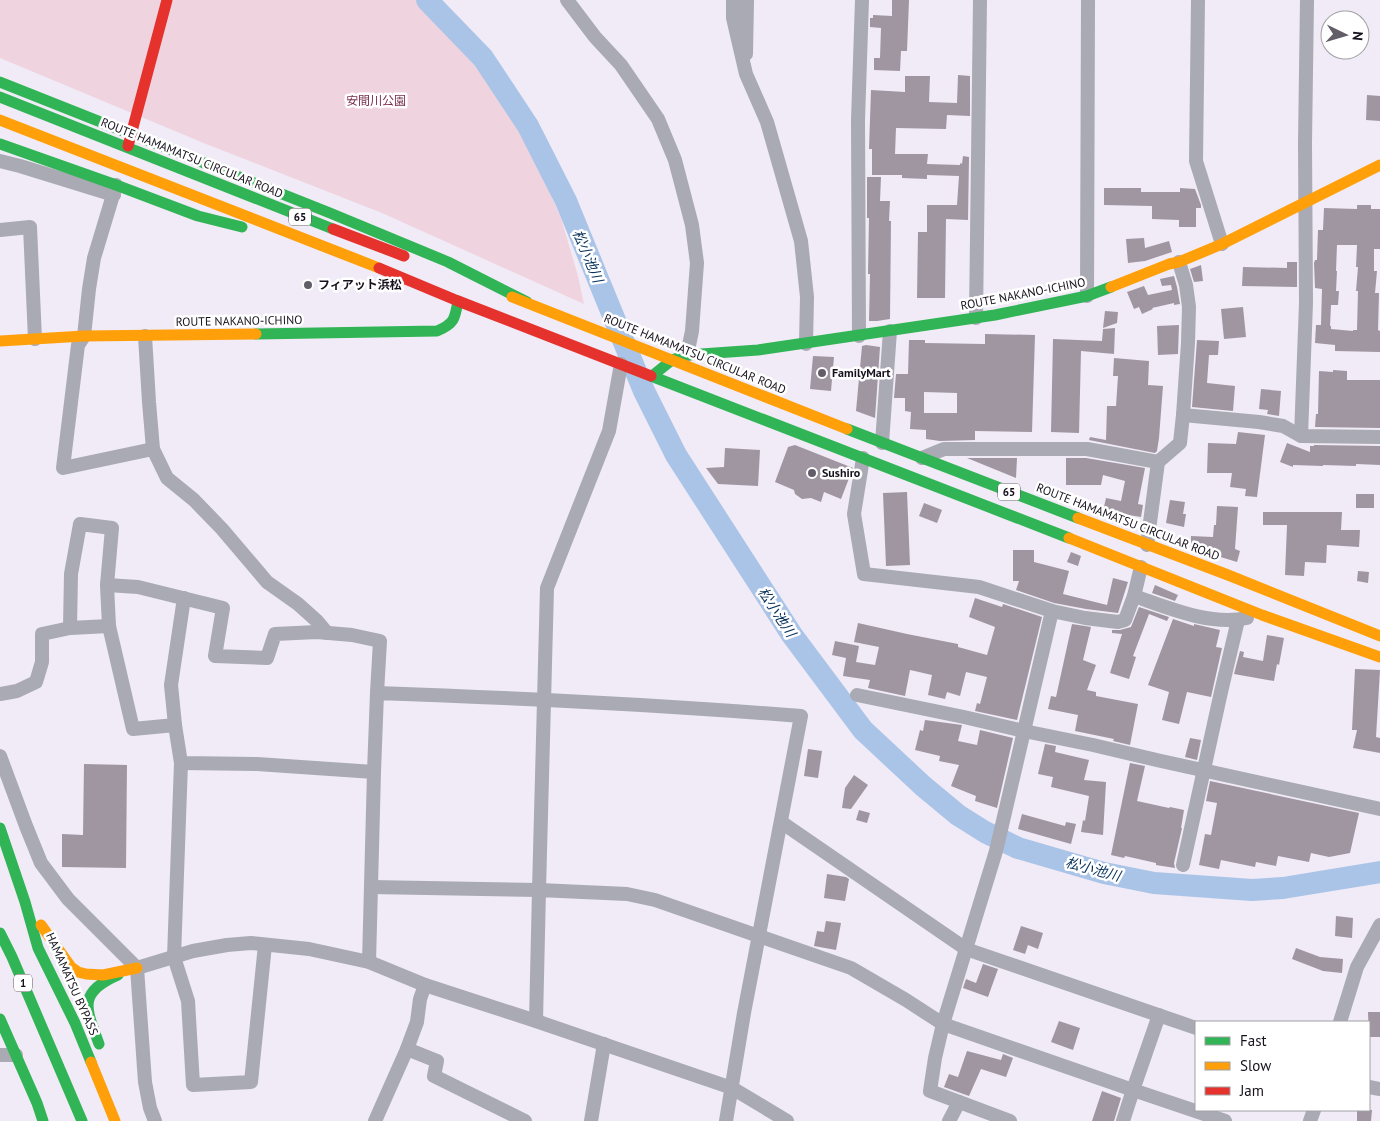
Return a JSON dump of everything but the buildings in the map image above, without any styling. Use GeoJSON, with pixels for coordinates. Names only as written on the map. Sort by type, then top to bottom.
{"type":"FeatureCollection","features":[{"type":"Feature","properties":{"kind":"main road"},"geometry":{"type":"LineString","coordinates":[[115,190],[168,0]]}},
{"type":"Feature","properties":{"kind":"main road"},"geometry":{"type":"LineString","coordinates":[[0,82],[259,184],[448,262],[526,302]]}},
{"type":"Feature","properties":{"kind":"main road","name":"ROUTE HAMAMATSU CIRCULAR ROAD"},"geometry":{"type":"LineString","coordinates":[[0,97],[311,221],[526,302],[882,443],[1228,575],[1380,636]]}},
{"type":"Feature","properties":{"kind":"main road","name":"65"},"geometry":{"type":"LineString","coordinates":[[0,120],[1262,615],[1380,657]]}},
{"type":"Feature","properties":{"kind":"main road","name":"65"},"geometry":{"type":"LineString","coordinates":[[0,144],[115,190],[198,216],[332,249]]}},
{"type":"Feature","properties":{"kind":"main road","name":"ROUTE NAKANO-ICHINO"},"geometry":{"type":"LineString","coordinates":[[652,376],[672,360],[687,355],[758,350],[806,344],[976,318],[1087,296],[1222,244],[1380,165]]}},
{"type":"Feature","properties":{"kind":"main road","name":"ROUTE NAKANO-ICHINO"},"geometry":{"type":"LineString","coordinates":[[0,341],[84,336],[436,331],[448,327],[455,320],[458,301]]}},
{"type":"Feature","properties":{"kind":"main road","name":"HAMAMATSU BYPASS"},"geometry":{"type":"LineString","coordinates":[[0,828],[38,948],[75,1023],[115,1121]]}},
{"type":"Feature","properties":{"kind":"main road","name":"1"},"geometry":{"type":"LineString","coordinates":[[0,854],[25,902]]}},
{"type":"Feature","properties":{"kind":"main road"},"geometry":{"type":"LineString","coordinates":[[25,902],[66,961],[78,972],[84,975],[100,975],[137,968]]}},
{"type":"Feature","properties":{"kind":"main road"},"geometry":{"type":"LineString","coordinates":[[0,926],[12,957]]}},
{"type":"Feature","properties":{"kind":"main road","name":"1"},"geometry":{"type":"LineString","coordinates":[[0,933],[82,1121]]}},
{"type":"Feature","properties":{"kind":"main road"},"geometry":{"type":"LineString","coordinates":[[103,1056],[89,1014],[88,1001],[90,993],[96,985],[109,978],[137,968]]}},
{"type":"Feature","properties":{"kind":"main road"},"geometry":{"type":"LineString","coordinates":[[0,1018],[43,1121]]}},
{"type":"Feature","properties":{"kind":"street"},"geometry":{"type":"LineString","coordinates":[[567,0],[595,37],[621,65],[658,119],[675,160],[692,225],[697,263],[692,331],[687,355]]}},
{"type":"Feature","properties":{"kind":"street"},"geometry":{"type":"LineString","coordinates":[[733,0],[733,18],[746,74],[767,122],[801,240],[807,297],[806,344]]}},
{"type":"Feature","properties":{"kind":"street"},"geometry":{"type":"LineString","coordinates":[[746,74],[747,0]]}},
{"type":"Feature","properties":{"kind":"street"},"geometry":{"type":"LineString","coordinates":[[859,336],[858,120],[862,0]]}},
{"type":"Feature","properties":{"kind":"street"},"geometry":{"type":"LineString","coordinates":[[976,318],[980,0]]}},
{"type":"Feature","properties":{"kind":"street"},"geometry":{"type":"LineString","coordinates":[[1087,296],[1088,0]]}},
{"type":"Feature","properties":{"kind":"street"},"geometry":{"type":"LineString","coordinates":[[1198,0],[1196,161],[1222,244]]}},
{"type":"Feature","properties":{"kind":"street"},"geometry":{"type":"LineString","coordinates":[[1300,436],[1306,303],[1305,143],[1307,0]]}},
{"type":"Feature","properties":{"kind":"street"},"geometry":{"type":"LineString","coordinates":[[0,161],[115,190],[94,258],[84,336],[78,346],[63,468],[153,449]]}},
{"type":"Feature","properties":{"kind":"street"},"geometry":{"type":"LineString","coordinates":[[0,230],[30,227],[35,339]]}},
{"type":"Feature","properties":{"kind":"street"},"geometry":{"type":"LineString","coordinates":[[1147,545],[1158,462],[1180,442],[1189,307],[1186,284],[1179,262]]}},
{"type":"Feature","properties":{"kind":"street"},"geometry":{"type":"LineString","coordinates":[[882,443],[890,331]]}},
{"type":"Feature","properties":{"kind":"street"},"geometry":{"type":"LineString","coordinates":[[145,336],[148,402],[153,449],[168,478],[194,500],[222,529],[267,582],[317,620],[327,633]]}},
{"type":"Feature","properties":{"kind":"street"},"geometry":{"type":"LineString","coordinates":[[536,1021],[547,588],[609,431],[622,365]]}},
{"type":"Feature","properties":{"kind":"street"},"geometry":{"type":"LineString","coordinates":[[1183,415],[1282,426],[1300,436],[1380,437]]}},
{"type":"Feature","properties":{"kind":"street"},"geometry":{"type":"LineString","coordinates":[[922,458],[944,449],[1088,449],[1158,462]]}},
{"type":"Feature","properties":{"kind":"street"},"geometry":{"type":"LineString","coordinates":[[863,458],[854,514],[864,574],[979,587],[1052,611],[1118,622],[1125,620],[1134,596],[1141,567]]}},
{"type":"Feature","properties":{"kind":"street"},"geometry":{"type":"LineString","coordinates":[[70,628],[71,574],[80,524],[112,528],[107,585],[109,626],[133,729],[175,725]]}},
{"type":"Feature","properties":{"kind":"street"},"geometry":{"type":"LineString","coordinates":[[107,585],[138,587],[223,608],[216,656],[267,658],[274,634],[317,632],[352,636],[380,642],[374,772],[369,962]]}},
{"type":"Feature","properties":{"kind":"street"},"geometry":{"type":"LineString","coordinates":[[1134,596],[1183,614],[1220,620],[1238,620],[1262,615]]}},
{"type":"Feature","properties":{"kind":"street"},"geometry":{"type":"LineString","coordinates":[[184,598],[171,685],[181,763],[174,957],[188,1001],[193,1085],[251,1082],[265,945]]}},
{"type":"Feature","properties":{"kind":"street"},"geometry":{"type":"LineString","coordinates":[[1010,1121],[930,1091],[935,1058],[944,1024],[1001,832],[1052,611]]}},
{"type":"Feature","properties":{"kind":"street"},"geometry":{"type":"LineString","coordinates":[[1183,865],[1238,620]]}},
{"type":"Feature","properties":{"kind":"street"},"geometry":{"type":"LineString","coordinates":[[0,694],[17,691],[36,682],[42,662],[42,634],[70,628],[109,626]]}},
{"type":"Feature","properties":{"kind":"street"},"geometry":{"type":"LineString","coordinates":[[377,693],[544,699],[801,716],[758,937],[726,1121]]}},
{"type":"Feature","properties":{"kind":"street"},"geometry":{"type":"LineString","coordinates":[[857,695],[964,717],[1024,732],[1093,744],[1380,809]]}},
{"type":"Feature","properties":{"kind":"street"},"geometry":{"type":"LineString","coordinates":[[0,756],[41,863],[68,899],[137,968],[144,1082],[154,1121]]}},
{"type":"Feature","properties":{"kind":"street"},"geometry":{"type":"LineString","coordinates":[[181,763],[257,764],[374,772]]}},
{"type":"Feature","properties":{"kind":"street"},"geometry":{"type":"LineString","coordinates":[[781,822],[966,949],[1195,1028]]}},
{"type":"Feature","properties":{"kind":"street"},"geometry":{"type":"LineString","coordinates":[[371,887],[539,890],[627,894],[655,900],[851,968],[944,1024],[1195,1111]]}},
{"type":"Feature","properties":{"kind":"street"},"geometry":{"type":"LineString","coordinates":[[1340,1021],[1357,966],[1380,925]]}},
{"type":"Feature","properties":{"kind":"street"},"geometry":{"type":"LineString","coordinates":[[137,968],[192,951],[251,943],[309,949],[369,962],[425,985],[732,1088],[787,1121]]}},
{"type":"Feature","properties":{"kind":"street"},"geometry":{"type":"LineString","coordinates":[[375,1121],[417,1022],[420,999],[425,985]]}},
{"type":"Feature","properties":{"kind":"street"},"geometry":{"type":"LineString","coordinates":[[1124,1121],[1160,1015]]}},
{"type":"Feature","properties":{"kind":"street"},"geometry":{"type":"LineString","coordinates":[[591,1121],[604,1044]]}},
{"type":"Feature","properties":{"kind":"street"},"geometry":{"type":"LineString","coordinates":[[407,1049],[437,1061],[434,1076],[525,1121]]}},
{"type":"Feature","properties":{"kind":"street"},"geometry":{"type":"LineString","coordinates":[[0,1055],[16,1055]]}},
{"type":"Feature","properties":{"kind":"street"},"geometry":{"type":"LineString","coordinates":[[949,1121],[959,1102]]}},
{"type":"Feature","properties":{"kind":"street"},"geometry":{"type":"LineString","coordinates":[[1195,1111],[1225,1121]]}},
{"type":"Feature","properties":{"kind":"green space","name":"安間川公園"},"geometry":{"type":"Polygon","coordinates":[[[0,0],[419,0],[472,55],[506,104],[533,156],[561,218],[584,304],[382,213],[206,144],[0,58],[0,0]]]}},
{"type":"Feature","properties":{"kind":"waterway","name":"松小池川"},"geometry":{"type":"LineString","coordinates":[[427,0],[483,58],[528,126],[566,201],[644,391],[676,455],[792,635],[863,730],[923,786],[958,815],[985,832],[1018,848],[1104,873],[1154,883],[1252,890],[1283,888],[1380,872]]}},
{"type":"Feature","properties":{"kind":"traffic: fast"},"geometry":{"type":"LineString","coordinates":[[0,82],[448,262],[527,302]]}},
{"type":"Feature","properties":{"kind":"traffic: fast"},"geometry":{"type":"LineString","coordinates":[[0,97],[333,229]]}},
{"type":"Feature","properties":{"kind":"traffic: fast"},"geometry":{"type":"LineString","coordinates":[[0,144],[198,216],[242,227]]}},
{"type":"Feature","properties":{"kind":"traffic: fast"},"geometry":{"type":"LineString","coordinates":[[652,376],[672,360],[687,355],[758,350],[995,315],[1087,296],[1111,287]]}},
{"type":"Feature","properties":{"kind":"traffic: fast"},"geometry":{"type":"LineString","coordinates":[[256,334],[437,331],[447,326],[453,320],[458,301]]}},
{"type":"Feature","properties":{"kind":"traffic: fast"},"geometry":{"type":"LineString","coordinates":[[651,376],[1069,538]]}},
{"type":"Feature","properties":{"kind":"traffic: fast"},"geometry":{"type":"LineString","coordinates":[[847,429],[1078,518]]}},
{"type":"Feature","properties":{"kind":"traffic: fast"},"geometry":{"type":"LineString","coordinates":[[0,828],[38,948],[75,1023],[91,1062]]}},
{"type":"Feature","properties":{"kind":"traffic: fast"},"geometry":{"type":"LineString","coordinates":[[0,933],[82,1121]]}},
{"type":"Feature","properties":{"kind":"traffic: fast"},"geometry":{"type":"LineString","coordinates":[[99,1044],[88,1011],[88,1003],[96,988],[118,975]]}},
{"type":"Feature","properties":{"kind":"traffic: fast"},"geometry":{"type":"LineString","coordinates":[[0,1019],[43,1121]]}},
{"type":"Feature","properties":{"kind":"traffic: slow"},"geometry":{"type":"LineString","coordinates":[[0,120],[379,268]]}},
{"type":"Feature","properties":{"kind":"traffic: slow"},"geometry":{"type":"LineString","coordinates":[[1111,287],[1222,244],[1380,165]]}},
{"type":"Feature","properties":{"kind":"traffic: slow"},"geometry":{"type":"LineString","coordinates":[[512,297],[847,429]]}},
{"type":"Feature","properties":{"kind":"traffic: slow"},"geometry":{"type":"LineString","coordinates":[[0,341],[84,336],[256,334]]}},
{"type":"Feature","properties":{"kind":"traffic: slow"},"geometry":{"type":"LineString","coordinates":[[1078,518],[1380,636]]}},
{"type":"Feature","properties":{"kind":"traffic: slow"},"geometry":{"type":"LineString","coordinates":[[1069,538],[1262,615],[1380,657]]}},
{"type":"Feature","properties":{"kind":"traffic: slow"},"geometry":{"type":"LineString","coordinates":[[41,925],[71,967],[78,972],[103,975],[137,968]]}},
{"type":"Feature","properties":{"kind":"traffic: slow"},"geometry":{"type":"LineString","coordinates":[[91,1062],[115,1121]]}},
{"type":"Feature","properties":{"kind":"traffic: jam"},"geometry":{"type":"LineString","coordinates":[[128,146],[167,0]]}},
{"type":"Feature","properties":{"kind":"traffic: jam"},"geometry":{"type":"LineString","coordinates":[[333,229],[404,256]]}},
{"type":"Feature","properties":{"kind":"traffic: jam"},"geometry":{"type":"LineString","coordinates":[[379,268],[458,301],[651,376]]}},
{"type":"Feature","properties":{"kind":"place","name":"フィアット浜松"},"geometry":{"type":"Point","coordinates":[308,285]}},
{"type":"Feature","properties":{"kind":"place","name":"FamilyMart"},"geometry":{"type":"Point","coordinates":[822,373]}},
{"type":"Feature","properties":{"kind":"place","name":"Sushiro"},"geometry":{"type":"Point","coordinates":[812,473]}}]}
